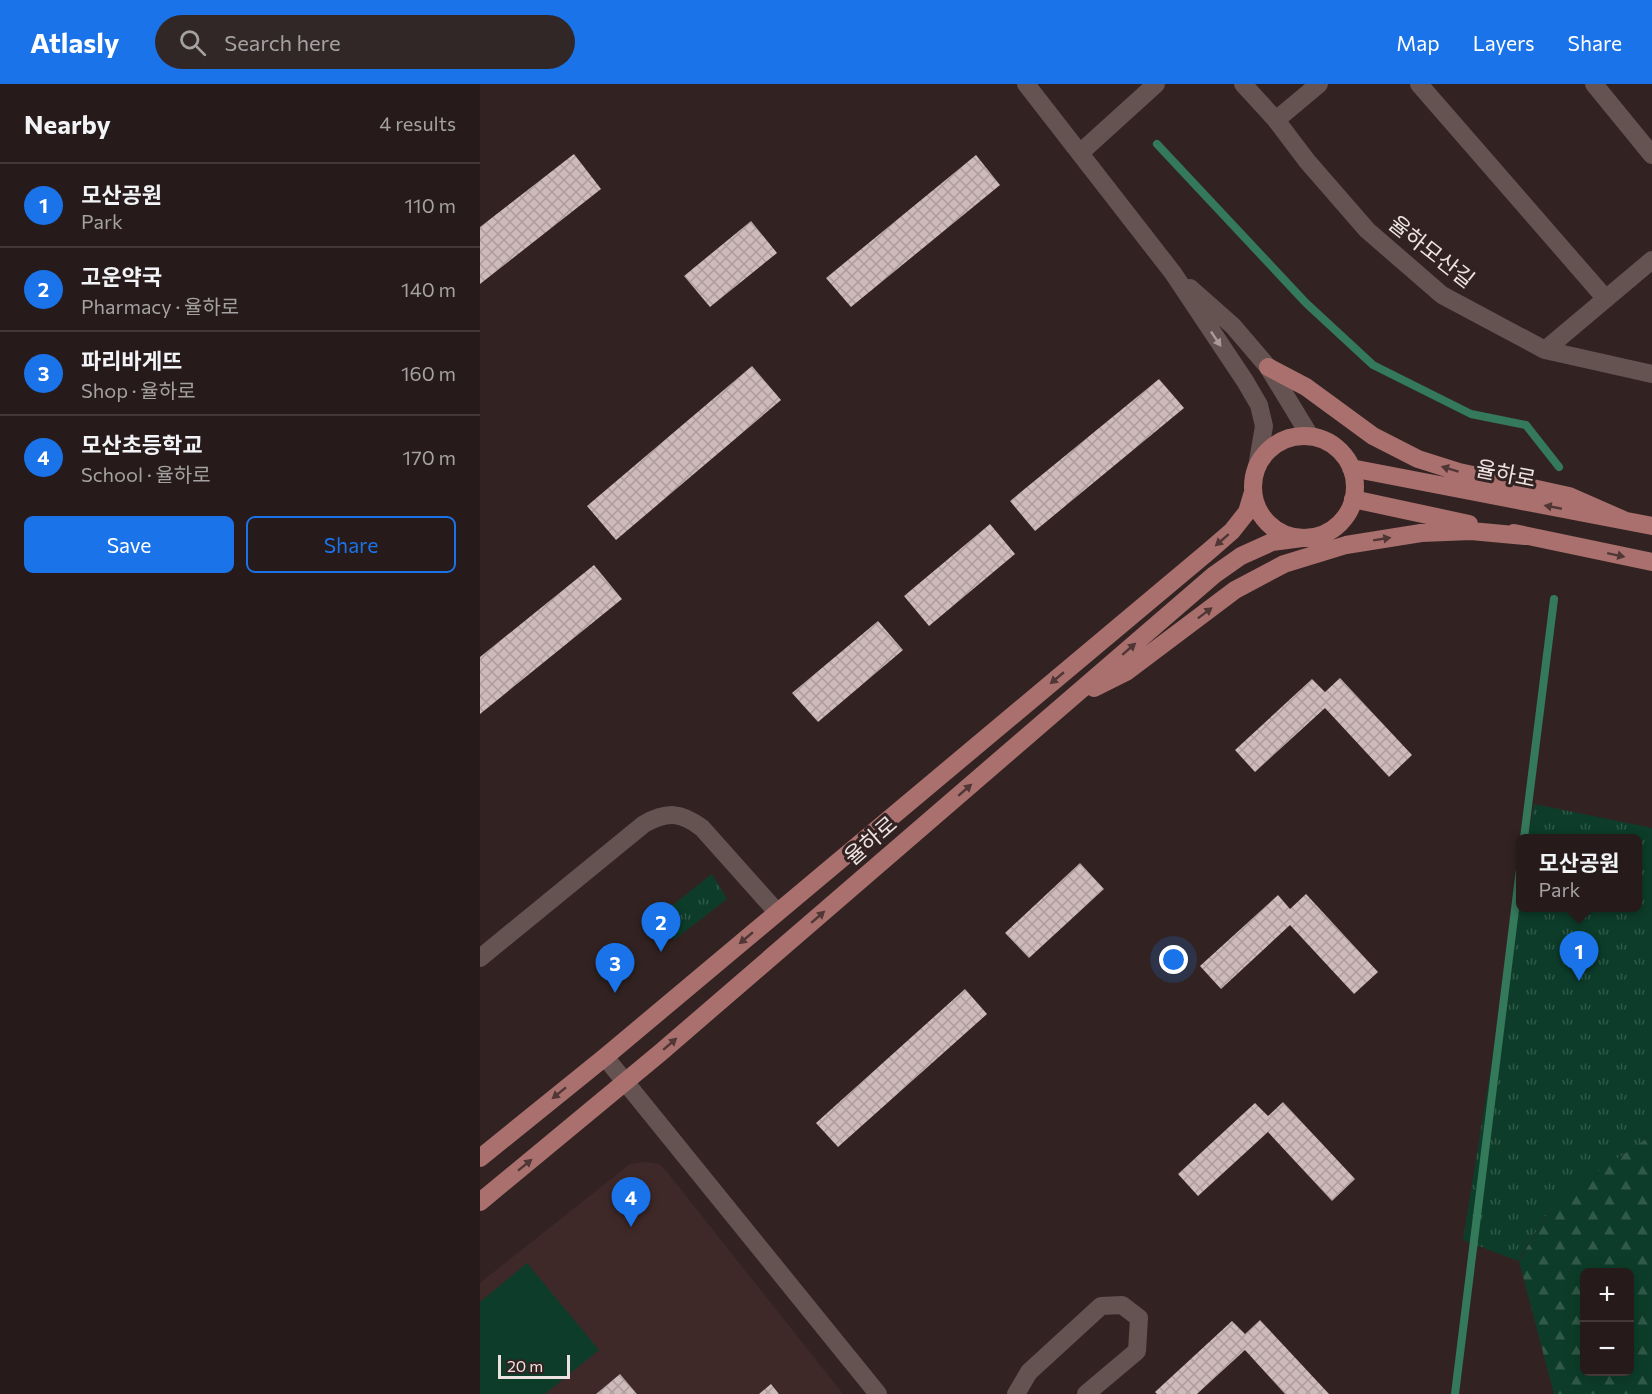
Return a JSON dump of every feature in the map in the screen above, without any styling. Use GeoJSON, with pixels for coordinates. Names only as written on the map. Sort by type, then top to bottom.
{"type":"FeatureCollection","features":[{"type":"Feature","properties":{"kind":"main road"},"geometry":{"type":"LineString","coordinates":[[1268,368],[1306,387],[1373,436],[1418,459],[1459,472],[1569,496],[1626,521]]}},
{"type":"Feature","properties":{"kind":"main road"},"geometry":{"type":"LineString","coordinates":[[1310,436],[1327,441],[1342,452],[1351,468],[1355,484],[1353,500],[1347,514],[1336,527],[1320,535],[1302,538],[1284,534],[1269,524],[1258,509],[1253,492],[1253,479],[1266,453],[1278,443],[1294,437],[1310,436]]}},
{"type":"Feature","properties":{"kind":"main road","name":"율하로"},"geometry":{"type":"LineString","coordinates":[[1351,468],[1652,526]]}},
{"type":"Feature","properties":{"kind":"main road","name":"율하로"},"geometry":{"type":"LineString","coordinates":[[480,1158],[605,1057],[1232,531],[1247,513],[1253,492]]}},
{"type":"Feature","properties":{"kind":"main road"},"geometry":{"type":"LineString","coordinates":[[1353,500],[1652,562]]}},
{"type":"Feature","properties":{"kind":"main road"},"geometry":{"type":"LineString","coordinates":[[1068,701],[1126,672],[1234,590],[1284,564],[1346,545],[1421,533],[1471,531],[1525,536]]}},
{"type":"Feature","properties":{"kind":"main road","name":"율하로"},"geometry":{"type":"LineString","coordinates":[[480,1202],[626,1082],[1215,575],[1241,556],[1272,542],[1302,538]]}},
{"type":"Feature","properties":{"kind":"street"},"geometry":{"type":"LineString","coordinates":[[1026,84],[1173,273],[1245,381],[1259,405],[1264,426],[1257,467]]}},
{"type":"Feature","properties":{"kind":"street"},"geometry":{"type":"LineString","coordinates":[[1080,153],[1156,84]]}},
{"type":"Feature","properties":{"kind":"street","name":"율하모산길"},"geometry":{"type":"LineString","coordinates":[[1243,84],[1276,120],[1307,161],[1367,230],[1442,296],[1545,350],[1652,374]]}},
{"type":"Feature","properties":{"kind":"street"},"geometry":{"type":"LineString","coordinates":[[1276,120],[1319,84]]}},
{"type":"Feature","properties":{"kind":"street"},"geometry":{"type":"LineString","coordinates":[[1419,84],[1606,299]]}},
{"type":"Feature","properties":{"kind":"street"},"geometry":{"type":"LineString","coordinates":[[1594,84],[1652,155]]}},
{"type":"Feature","properties":{"kind":"street"},"geometry":{"type":"LineString","coordinates":[[1545,350],[1652,260]]}},
{"type":"Feature","properties":{"kind":"street"},"geometry":{"type":"LineString","coordinates":[[1173,273],[1233,326],[1268,368],[1310,436]]}},
{"type":"Feature","properties":{"kind":"street"},"geometry":{"type":"LineString","coordinates":[[480,958],[644,824],[658,816],[674,814],[688,818],[702,828],[777,912]]}},
{"type":"Feature","properties":{"kind":"street"},"geometry":{"type":"LineString","coordinates":[[605,1057],[878,1394]]}},
{"type":"Feature","properties":{"kind":"street"},"geometry":{"type":"LineString","coordinates":[[1016,1394],[1029,1372],[1101,1306],[1122,1305],[1139,1318],[1137,1351],[1086,1394]]}},
{"type":"Feature","properties":{"kind":"shaded area"},"geometry":{"type":"Polygon","coordinates":[[[646,1162],[659,1164],[667,1172],[843,1394],[480,1394],[480,1283],[630,1164],[646,1162]]]}},
{"type":"Feature","properties":{"kind":"green space"},"geometry":{"type":"Polygon","coordinates":[[[1534,804],[1652,828],[1652,1135],[1555,1200],[1518,1261],[1463,1240],[1516,911],[1642,912],[1642,834],[1529,834],[1534,804]]]}},
{"type":"Feature","properties":{"kind":"green space"},"geometry":{"type":"Polygon","coordinates":[[[712,874],[727,899],[674,940],[659,916],[712,874]]]}},
{"type":"Feature","properties":{"kind":"green space"},"geometry":{"type":"Polygon","coordinates":[[[1652,1135],[1652,1394],[1554,1394],[1519,1261],[1555,1200],[1652,1135]]]}},
{"type":"Feature","properties":{"kind":"green space"},"geometry":{"type":"Polygon","coordinates":[[[527,1263],[599,1350],[545,1394],[480,1394],[480,1302],[527,1263]]]}},
{"type":"Feature","properties":{"kind":"building"},"geometry":{"type":"Polygon","coordinates":[[[574,154],[601,189],[480,284],[480,227],[574,154]]]}},
{"type":"Feature","properties":{"kind":"building"},"geometry":{"type":"Polygon","coordinates":[[[976,155],[1000,185],[851,307],[826,278],[976,155]]]}},
{"type":"Feature","properties":{"kind":"building"},"geometry":{"type":"Polygon","coordinates":[[[751,221],[777,253],[710,307],[684,276],[751,221]]]}},
{"type":"Feature","properties":{"kind":"building"},"geometry":{"type":"Polygon","coordinates":[[[752,366],[781,400],[616,540],[587,506],[752,366]]]}},
{"type":"Feature","properties":{"kind":"building"},"geometry":{"type":"Polygon","coordinates":[[[1159,379],[1184,408],[1035,531],[1010,501],[1159,379]]]}},
{"type":"Feature","properties":{"kind":"building"},"geometry":{"type":"Polygon","coordinates":[[[990,524],[1015,554],[929,626],[904,596],[990,524]]]}},
{"type":"Feature","properties":{"kind":"building"},"geometry":{"type":"Polygon","coordinates":[[[594,565],[622,599],[480,714],[480,657],[594,565]]]}},
{"type":"Feature","properties":{"kind":"building"},"geometry":{"type":"Polygon","coordinates":[[[878,621],[903,650],[818,722],[792,693],[878,621]]]}},
{"type":"Feature","properties":{"kind":"building"},"geometry":{"type":"Polygon","coordinates":[[[1340,678],[1412,755],[1389,777],[1325,708],[1255,772],[1235,750],[1312,679],[1325,692],[1340,678]]]}},
{"type":"Feature","properties":{"kind":"building"},"geometry":{"type":"Polygon","coordinates":[[[1080,863],[1104,889],[1029,958],[1005,933],[1080,863]]]}},
{"type":"Feature","properties":{"kind":"building"},"geometry":{"type":"Polygon","coordinates":[[[1306,894],[1378,972],[1354,994],[1290,925],[1221,989],[1200,966],[1278,895],[1290,909],[1306,894]]]}},
{"type":"Feature","properties":{"kind":"building"},"geometry":{"type":"Polygon","coordinates":[[[965,989],[987,1014],[838,1147],[816,1123],[965,989]]]}},
{"type":"Feature","properties":{"kind":"building"},"geometry":{"type":"Polygon","coordinates":[[[1283,1102],[1355,1179],[1332,1201],[1268,1132],[1198,1196],[1178,1174],[1255,1103],[1268,1116],[1283,1102]]]}},
{"type":"Feature","properties":{"kind":"building"},"geometry":{"type":"Polygon","coordinates":[[[1260,1320],[1329,1394],[1285,1394],[1245,1350],[1197,1394],[1157,1394],[1155,1392],[1232,1321],[1245,1334],[1260,1320]]]}},
{"type":"Feature","properties":{"kind":"building"},"geometry":{"type":"Polygon","coordinates":[[[620,1374],[637,1394],[596,1394],[620,1374]]]}},
{"type":"Feature","properties":{"kind":"building"},"geometry":{"type":"Polygon","coordinates":[[[771,1384],[779,1394],[759,1394],[771,1384]]]}},
{"type":"Feature","properties":{"kind":"waterway"},"geometry":{"type":"LineString","coordinates":[[1157,144],[1306,303],[1373,365],[1471,414],[1526,425],[1559,467]]}},
{"type":"Feature","properties":{"kind":"waterway"},"geometry":{"type":"LineString","coordinates":[[1525,834],[1554,599]]}},
{"type":"Feature","properties":{"kind":"waterway"},"geometry":{"type":"LineString","coordinates":[[1455,1394],[1516,901]]}},
{"type":"Feature","properties":{"kind":"place","name":"고운약국"},"geometry":{"type":"Point","coordinates":[661,952]}},
{"type":"Feature","properties":{"kind":"place","name":"모산공원"},"geometry":{"type":"Point","coordinates":[1579,981]}},
{"type":"Feature","properties":{"kind":"place","name":"파리바게뜨"},"geometry":{"type":"Point","coordinates":[615,993]}},
{"type":"Feature","properties":{"kind":"place","name":"모산초등학교"},"geometry":{"type":"Point","coordinates":[631,1227]}}]}
